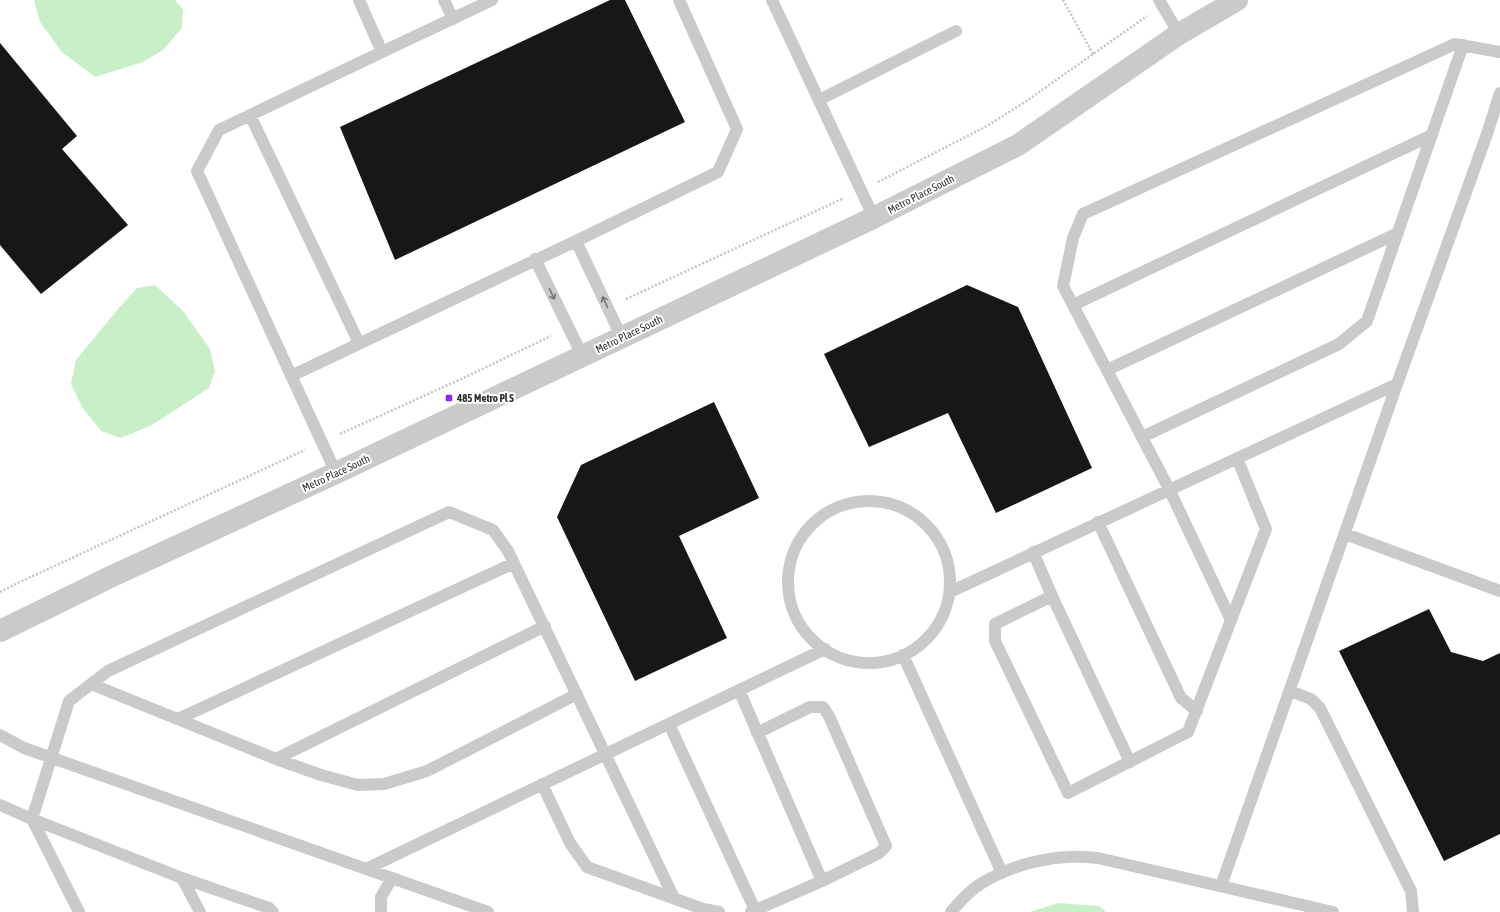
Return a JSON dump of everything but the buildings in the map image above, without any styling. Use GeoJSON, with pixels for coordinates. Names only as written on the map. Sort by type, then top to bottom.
{"type":"FeatureCollection","features":[{"type":"Feature","properties":{"kind":"street","name":"Metro Place South"},"geometry":{"type":"LineString","coordinates":[[0,631],[108,578],[336,473],[874,218],[1018,144],[1179,34],[1237,0]]}},
{"type":"Feature","properties":{"kind":"lane"},"geometry":{"type":"LineString","coordinates":[[359,0],[382,52]]}},
{"type":"Feature","properties":{"kind":"lane"},"geometry":{"type":"LineString","coordinates":[[444,0],[453,19]]}},
{"type":"Feature","properties":{"kind":"lane"},"geometry":{"type":"LineString","coordinates":[[336,473],[197,171],[219,130],[492,0]]}},
{"type":"Feature","properties":{"kind":"lane"},"geometry":{"type":"LineString","coordinates":[[291,376],[718,172],[736,129],[679,0]]}},
{"type":"Feature","properties":{"kind":"lane"},"geometry":{"type":"LineString","coordinates":[[772,0],[874,218]]}},
{"type":"Feature","properties":{"kind":"lane"},"geometry":{"type":"LineString","coordinates":[[1159,0],[1179,34]]}},
{"type":"Feature","properties":{"kind":"lane"},"geometry":{"type":"LineString","coordinates":[[819,100],[956,30]]}},
{"type":"Feature","properties":{"kind":"lane"},"geometry":{"type":"LineString","coordinates":[[1231,620],[1169,489],[1063,286],[1073,238],[1083,214],[1455,44],[1500,52]]}},
{"type":"Feature","properties":{"kind":"lane"},"geometry":{"type":"LineString","coordinates":[[1142,437],[1339,344],[1367,321],[1463,45]]}},
{"type":"Feature","properties":{"kind":"lane"},"geometry":{"type":"LineString","coordinates":[[1221,886],[1346,534],[1397,384],[1487,134],[1500,93]]}},
{"type":"Feature","properties":{"kind":"lane"},"geometry":{"type":"LineString","coordinates":[[250,115],[359,343]]}},
{"type":"Feature","properties":{"kind":"lane"},"geometry":{"type":"LineString","coordinates":[[1073,305],[1432,135]]}},
{"type":"Feature","properties":{"kind":"lane"},"geometry":{"type":"LineString","coordinates":[[1107,370],[1398,233]]}},
{"type":"Feature","properties":{"kind":"lane"},"geometry":{"type":"LineString","coordinates":[[576,241],[622,338]]}},
{"type":"Feature","properties":{"kind":"lane"},"geometry":{"type":"LineString","coordinates":[[535,259],[583,356]]}},
{"type":"Feature","properties":{"kind":"lane"},"geometry":{"type":"LineString","coordinates":[[952,591],[1397,384]]}},
{"type":"Feature","properties":{"kind":"lane"},"geometry":{"type":"LineString","coordinates":[[1052,596],[994,624],[995,641],[1068,792],[1188,732],[1266,529],[1237,458]]}},
{"type":"Feature","properties":{"kind":"lane"},"geometry":{"type":"LineString","coordinates":[[860,502],[887,503],[912,513],[932,531],[946,554],[952,578],[952,591],[947,607],[934,630],[915,649],[891,660],[865,663],[838,658],[816,644],[798,623],[789,598],[789,571],[797,546],[813,524],[835,509],[860,502]]}},
{"type":"Feature","properties":{"kind":"lane"},"geometry":{"type":"LineString","coordinates":[[79,912],[32,819],[50,757],[69,701],[108,671],[449,512],[493,530],[508,551],[674,898]]}},
{"type":"Feature","properties":{"kind":"lane"},"geometry":{"type":"LineString","coordinates":[[1098,522],[1181,698],[1196,711]]}},
{"type":"Feature","properties":{"kind":"lane"},"geometry":{"type":"LineString","coordinates":[[1346,534],[1500,591]]}},
{"type":"Feature","properties":{"kind":"lane"},"geometry":{"type":"LineString","coordinates":[[1033,552],[1052,596],[1130,762]]}},
{"type":"Feature","properties":{"kind":"lane"},"geometry":{"type":"LineString","coordinates":[[178,719],[514,563]]}},
{"type":"Feature","properties":{"kind":"lane"},"geometry":{"type":"LineString","coordinates":[[276,759],[544,626]]}},
{"type":"Feature","properties":{"kind":"lane"},"geometry":{"type":"LineString","coordinates":[[366,869],[825,649]]}},
{"type":"Feature","properties":{"kind":"lane"},"geometry":{"type":"LineString","coordinates":[[903,655],[1002,873]]}},
{"type":"Feature","properties":{"kind":"lane"},"geometry":{"type":"LineString","coordinates":[[91,684],[276,759],[321,775],[358,785],[384,784],[427,771],[577,694]]}},
{"type":"Feature","properties":{"kind":"lane"},"geometry":{"type":"LineString","coordinates":[[738,690],[822,881]]}},
{"type":"Feature","properties":{"kind":"lane"},"geometry":{"type":"LineString","coordinates":[[1290,691],[1311,699],[1320,708],[1411,891],[1413,912]]}},
{"type":"Feature","properties":{"kind":"lane"},"geometry":{"type":"LineString","coordinates":[[669,724],[753,911],[822,881],[879,853],[886,846],[829,716],[823,707],[810,707],[757,733]]}},
{"type":"Feature","properties":{"kind":"lane"},"geometry":{"type":"LineString","coordinates":[[0,735],[24,748],[488,912]]}},
{"type":"Feature","properties":{"kind":"lane"},"geometry":{"type":"LineString","coordinates":[[542,784],[570,843],[587,867],[702,909],[719,912]]}},
{"type":"Feature","properties":{"kind":"lane"},"geometry":{"type":"LineString","coordinates":[[0,805],[182,878],[269,908],[273,912]]}},
{"type":"Feature","properties":{"kind":"lane"},"geometry":{"type":"LineString","coordinates":[[951,912],[963,898],[982,883],[1002,873],[1044,860],[1068,856],[1098,858],[1333,912]]}},
{"type":"Feature","properties":{"kind":"lane"},"geometry":{"type":"LineString","coordinates":[[182,878],[200,912]]}},
{"type":"Feature","properties":{"kind":"lane"},"geometry":{"type":"LineString","coordinates":[[381,912],[381,897],[392,878]]}},
{"type":"Feature","properties":{"kind":"path"},"geometry":{"type":"LineString","coordinates":[[1063,0],[1093,54]]}},
{"type":"Feature","properties":{"kind":"shaded area"},"geometry":{"type":"Polygon","coordinates":[[[34,0],[175,0],[183,10],[182,28],[163,50],[143,62],[95,77],[62,52],[40,22],[34,0]]]}},
{"type":"Feature","properties":{"kind":"shaded area"},"geometry":{"type":"Polygon","coordinates":[[[155,285],[183,311],[210,349],[215,371],[209,388],[152,425],[121,438],[101,431],[82,407],[71,384],[76,360],[137,288],[155,285]]]}},
{"type":"Feature","properties":{"kind":"shaded area"},"geometry":{"type":"Polygon","coordinates":[[[1058,903],[1099,906],[1106,912],[1030,912],[1058,903]]]}},
{"type":"Feature","properties":{"kind":"place","name":"485 Metro Pl S"},"geometry":{"type":"Point","coordinates":[449,398]}}]}
